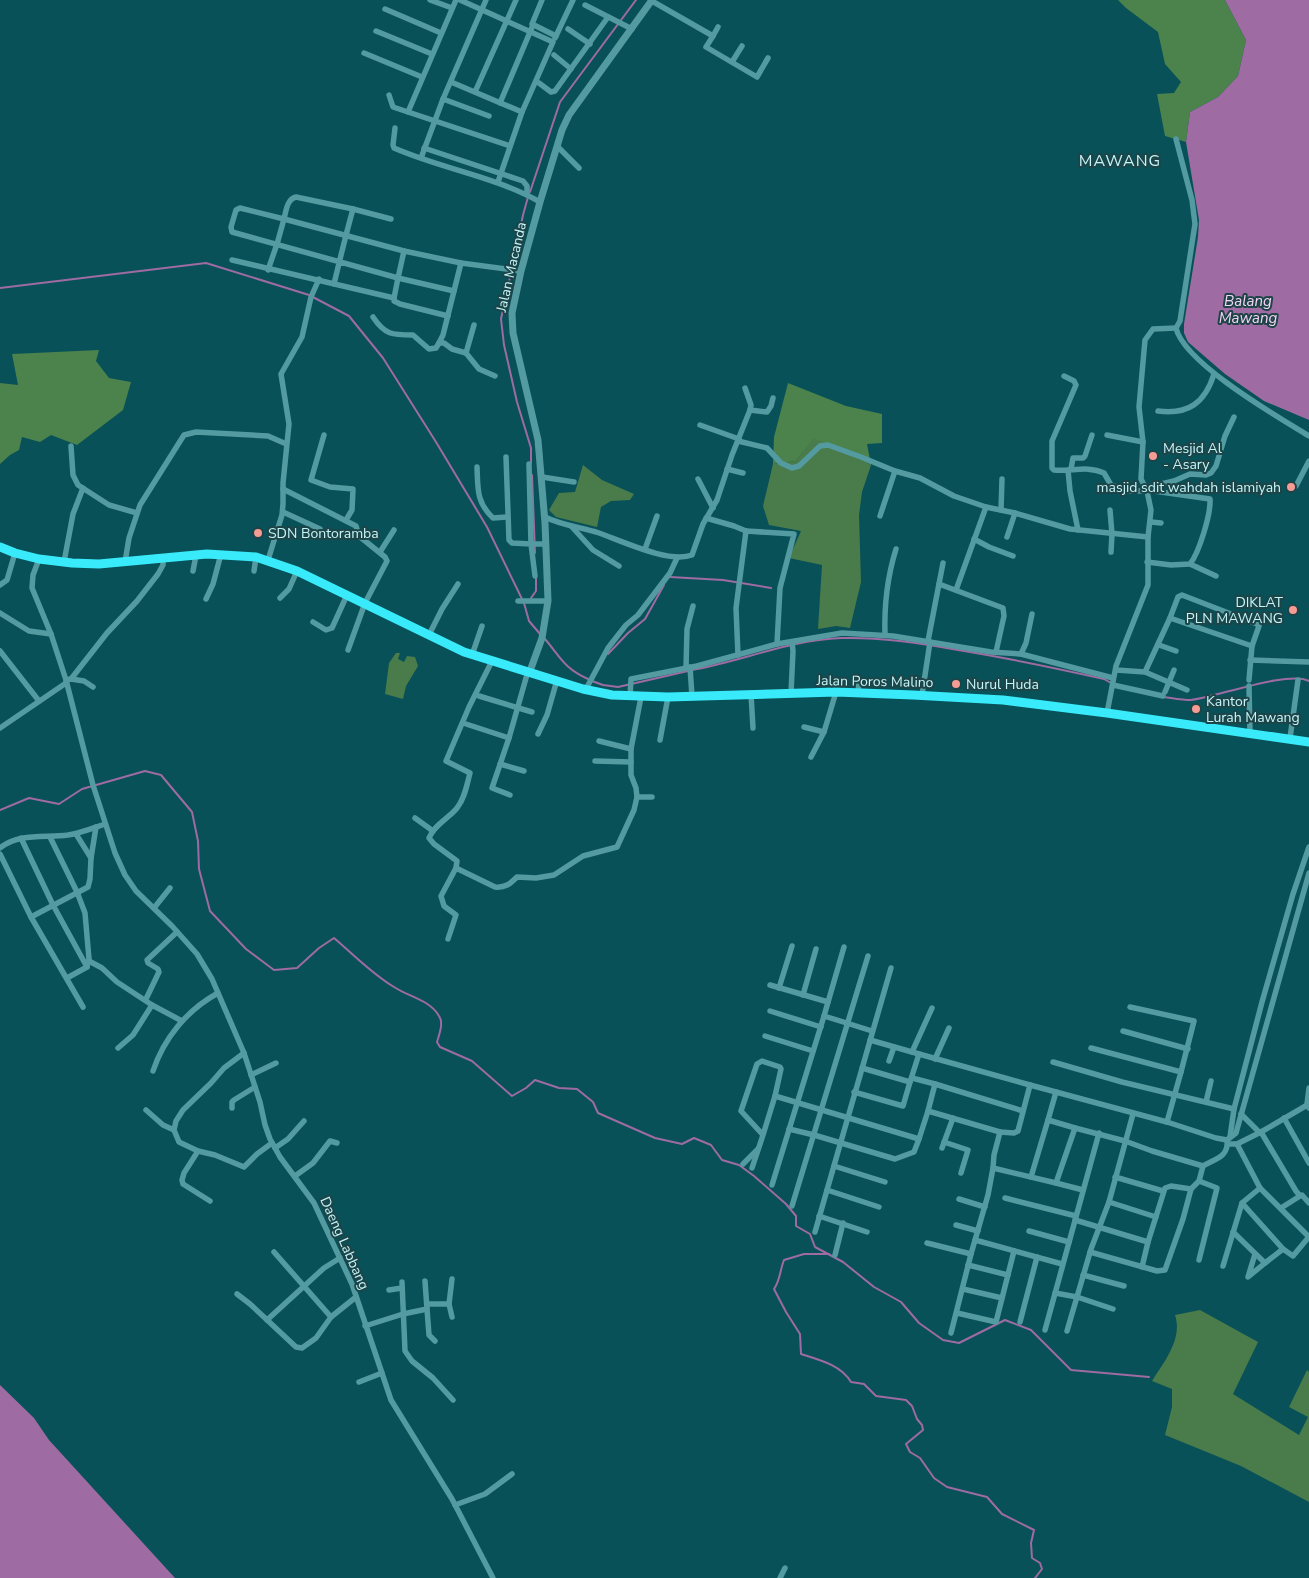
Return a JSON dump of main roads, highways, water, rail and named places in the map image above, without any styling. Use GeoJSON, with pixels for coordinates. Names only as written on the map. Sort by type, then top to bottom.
{"type":"FeatureCollection","features":[{"type":"Feature","properties":{"kind":"main road","name":"Jalan Poros Malino"},"geometry":{"type":"LineString","coordinates":[[0,547],[39,559],[99,564],[196,555],[221,554],[256,557],[298,571],[472,655],[557,680],[589,683],[612,695],[631,693],[641,697],[668,697],[836,692],[922,695],[1018,702],[1309,742]]}},
{"type":"Feature","properties":{"kind":"water","name":"Balang Mawang"},"geometry":{"type":"Polygon","coordinates":[[[1225,0],[1309,0],[1309,420],[1264,401],[1225,374],[1188,342],[1184,333],[1199,220],[1186,142],[1190,112],[1218,97],[1238,76],[1246,40],[1225,0]]]}},
{"type":"Feature","properties":{"kind":"water"},"geometry":{"type":"Polygon","coordinates":[[[0,1385],[34,1418],[49,1440],[175,1578],[0,1578],[0,1385]]]}},
{"type":"Feature","properties":{"kind":"waterway"},"geometry":{"type":"LineString","coordinates":[[530,192],[560,102],[636,0]]}},
{"type":"Feature","properties":{"kind":"waterway"},"geometry":{"type":"LineString","coordinates":[[512,268],[528,197]]}},
{"type":"Feature","properties":{"kind":"waterway"},"geometry":{"type":"LineString","coordinates":[[0,288],[206,263],[309,295],[349,316],[383,358],[436,442],[487,527],[522,599]]}},
{"type":"Feature","properties":{"kind":"waterway"},"geometry":{"type":"LineString","coordinates":[[511,272],[501,319],[504,345],[517,402],[531,448],[531,463]]}},
{"type":"Feature","properties":{"kind":"waterway"},"geometry":{"type":"LineString","coordinates":[[532,475],[535,553]]}},
{"type":"Feature","properties":{"kind":"waterway"},"geometry":{"type":"LineString","coordinates":[[531,598],[536,591],[536,577]]}},
{"type":"Feature","properties":{"kind":"waterway"},"geometry":{"type":"LineString","coordinates":[[670,577],[723,580],[771,588]]}},
{"type":"Feature","properties":{"kind":"waterway"},"geometry":{"type":"LineString","coordinates":[[608,654],[628,633],[645,619],[664,585]]}},
{"type":"Feature","properties":{"kind":"waterway"},"geometry":{"type":"LineString","coordinates":[[524,603],[529,621],[540,634]]}},
{"type":"Feature","properties":{"kind":"waterway"},"geometry":{"type":"LineString","coordinates":[[692,670],[803,643],[841,638],[871,638],[929,645],[1031,663],[1104,679],[1111,683]]}},
{"type":"Feature","properties":{"kind":"waterway"},"geometry":{"type":"LineString","coordinates":[[545,639],[568,667],[588,679]]}},
{"type":"Feature","properties":{"kind":"waterway"},"geometry":{"type":"LineString","coordinates":[[592,681],[618,687],[688,671]]}},
{"type":"Feature","properties":{"kind":"waterway"},"geometry":{"type":"LineString","coordinates":[[1164,697],[1191,700],[1269,681],[1286,679],[1309,681]]}},
{"type":"Feature","properties":{"kind":"waterway"},"geometry":{"type":"LineString","coordinates":[[0,810],[29,798],[59,804],[82,789],[145,771],[161,775],[192,812],[198,841],[199,869],[210,911],[246,949],[274,970],[297,968],[319,948],[334,938],[386,982],[430,1006],[441,1022],[437,1042],[440,1047],[472,1061],[512,1096],[535,1080],[559,1088],[577,1089],[593,1102],[598,1113],[655,1138],[682,1144],[694,1138],[711,1145],[722,1160],[739,1165],[786,1204],[796,1216],[796,1226],[810,1234],[815,1247],[843,1262],[874,1287],[901,1302],[919,1323],[943,1340],[959,1343],[1005,1320],[1031,1330],[1071,1370],[1149,1377]]}},
{"type":"Feature","properties":{"kind":"waterway"},"geometry":{"type":"LineString","coordinates":[[829,1254],[804,1254],[784,1260],[774,1289],[800,1334],[801,1354],[836,1367],[851,1382],[864,1384],[876,1396],[906,1400],[912,1406],[923,1430],[906,1444],[910,1452],[920,1458],[934,1478],[947,1487],[987,1497],[1002,1514],[1034,1530],[1031,1543],[1032,1558],[1040,1563],[1042,1569],[1035,1578]]}},
{"type":"Feature","properties":{"kind":"place","name":"Mesjid Al - Asary"},"geometry":{"type":"Point","coordinates":[1153,456]}},
{"type":"Feature","properties":{"kind":"place","name":"masjid sdit wahdah islamiyah"},"geometry":{"type":"Point","coordinates":[1291,487]}},
{"type":"Feature","properties":{"kind":"place","name":"SDN Bontoramba"},"geometry":{"type":"Point","coordinates":[258,533]}},
{"type":"Feature","properties":{"kind":"place","name":"DIKLAT PLN MAWANG"},"geometry":{"type":"Point","coordinates":[1293,610]}},
{"type":"Feature","properties":{"kind":"place","name":"Nurul Huda"},"geometry":{"type":"Point","coordinates":[956,684]}},
{"type":"Feature","properties":{"kind":"place","name":"Kantor Lurah Mawang"},"geometry":{"type":"Point","coordinates":[1196,709]}},
{"type":"Feature","properties":{"kind":"district","name":"MAWANG"},"geometry":{"type":"Point","coordinates":[1120,160]}}]}
